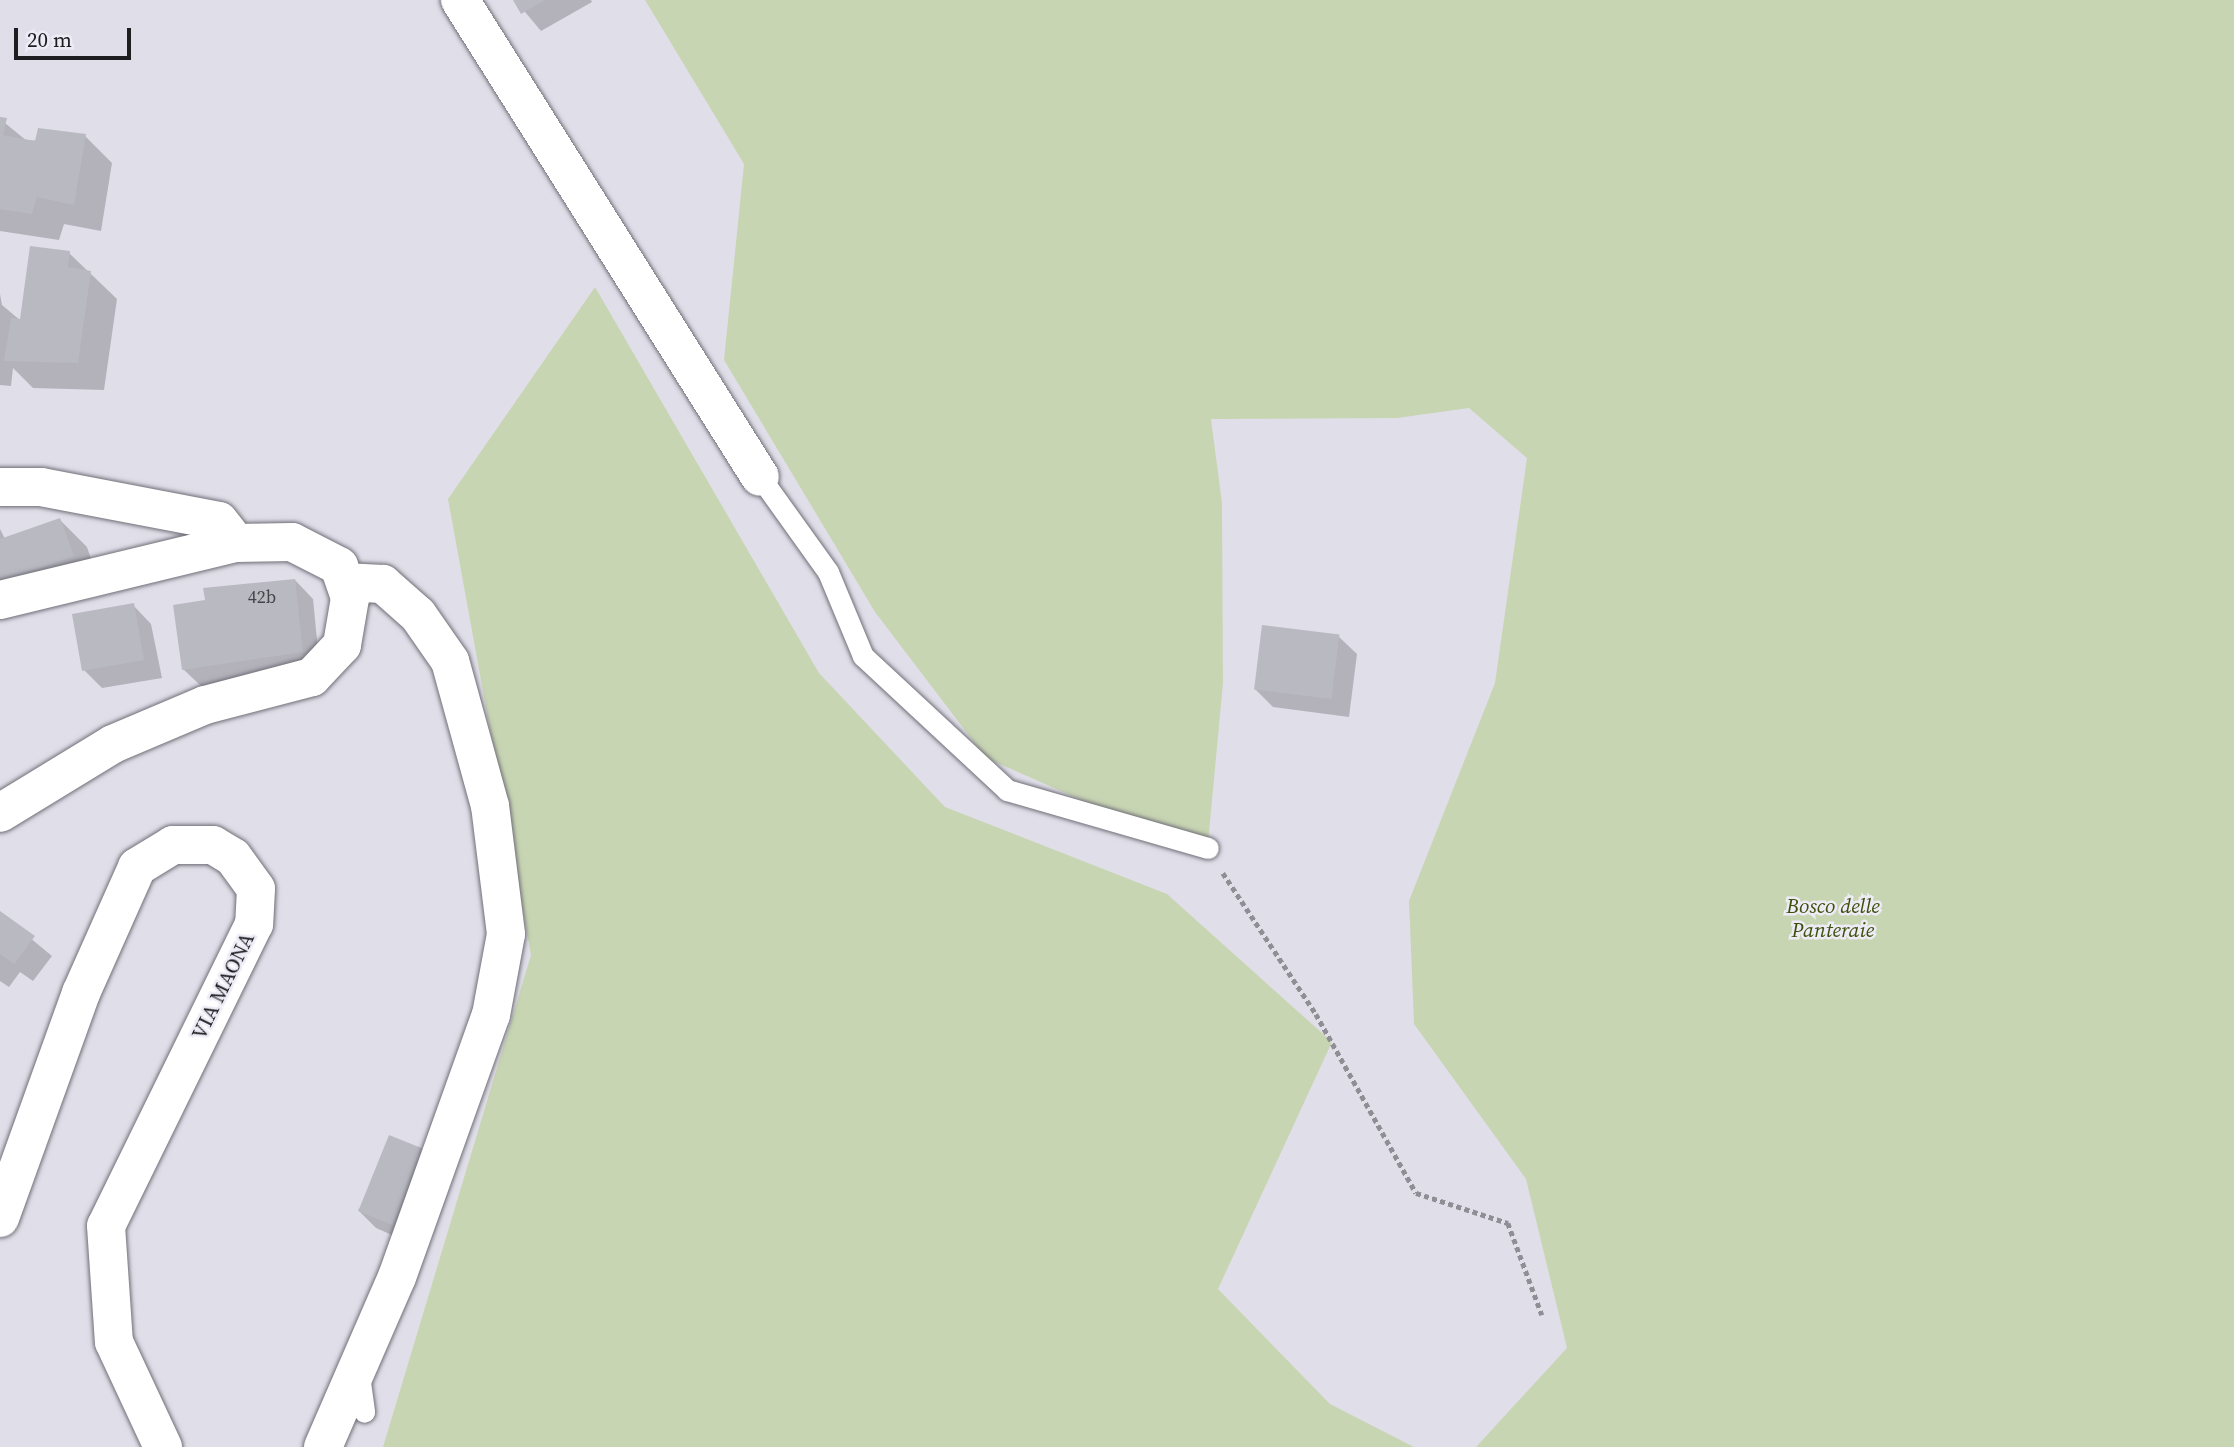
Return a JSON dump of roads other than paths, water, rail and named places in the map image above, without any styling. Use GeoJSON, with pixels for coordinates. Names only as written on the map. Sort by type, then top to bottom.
{"type":"FeatureCollection","features":[{"type":"Feature","properties":{"kind":"main road"},"geometry":{"type":"LineString","coordinates":[[460,0],[760,477]]}},
{"type":"Feature","properties":{"kind":"main road"},"geometry":{"type":"LineString","coordinates":[[0,487],[41,487],[219,521],[236,543]]}},
{"type":"Feature","properties":{"kind":"main road"},"geometry":{"type":"LineString","coordinates":[[0,600],[236,543],[309,546],[327,554],[348,582],[348,631],[324,669],[205,705],[113,744],[0,813]]}},
{"type":"Feature","properties":{"kind":"main road"},"geometry":{"type":"LineString","coordinates":[[323,1447],[358,1369],[491,1015],[506,934],[490,806],[450,661],[418,615],[383,584],[348,582]]}},
{"type":"Feature","properties":{"kind":"main road","name":"VIA MAONA"},"geometry":{"type":"LineString","coordinates":[[0,1218],[81,993],[137,867],[173,845],[213,845],[233,857],[256,890],[254,924],[106,1226],[114,1342],[163,1447]]}},
{"type":"Feature","properties":{"kind":"lane"},"geometry":{"type":"LineString","coordinates":[[760,477],[828,572],[863,656],[1007,790],[1208,848]]}},
{"type":"Feature","properties":{"kind":"lane"},"geometry":{"type":"LineString","coordinates":[[358,1369],[364,1412]]}},
{"type":"Feature","properties":{"kind":"park label","name":"Bosco delle Panteraie"},"geometry":{"type":"Point","coordinates":[1833,918]}}]}
